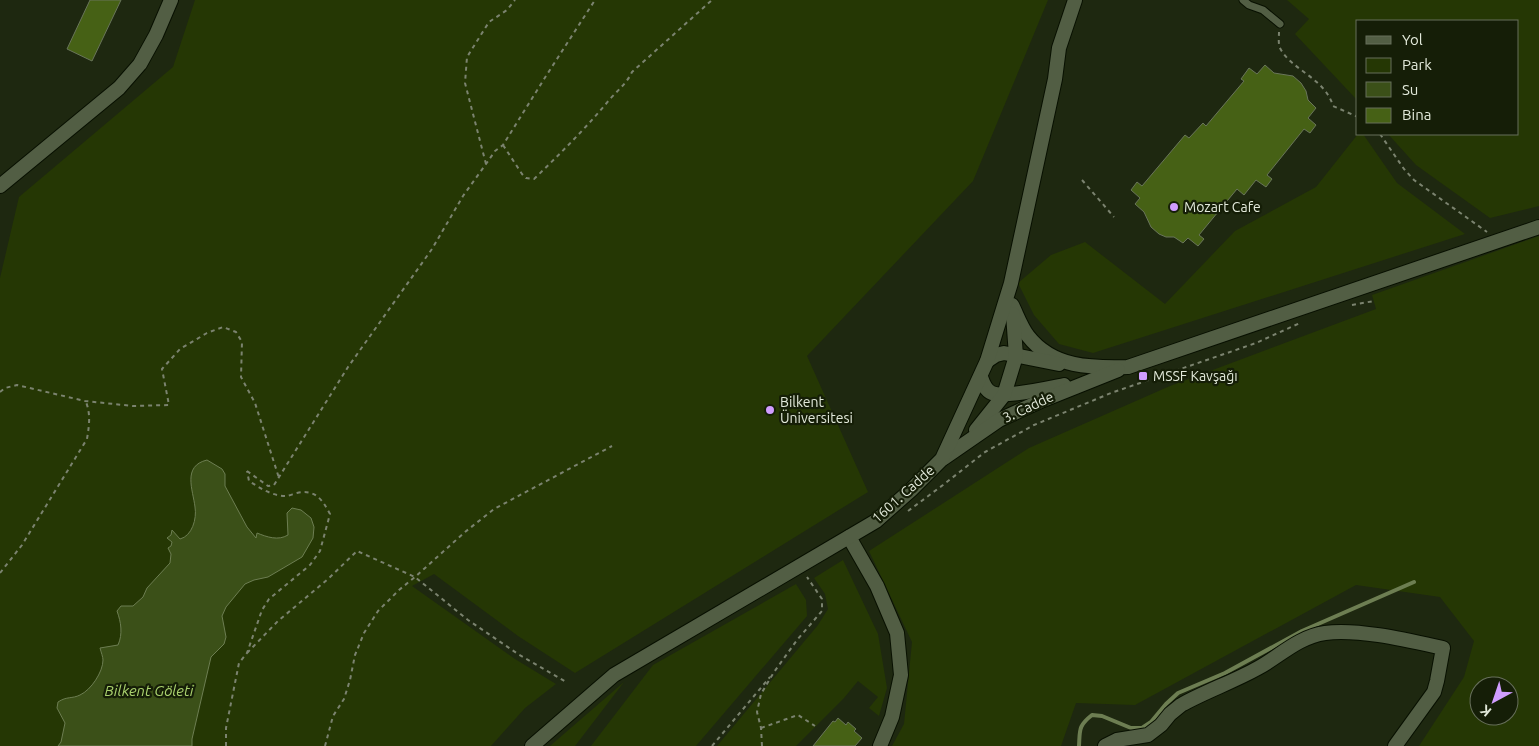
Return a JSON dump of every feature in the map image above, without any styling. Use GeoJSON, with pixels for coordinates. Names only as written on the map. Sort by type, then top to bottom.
{"type":"FeatureCollection","features":[{"type":"Feature","properties":{"kind":"street"},"geometry":{"type":"LineString","coordinates":[[0,186],[119,88],[140,64],[164,18],[170,0]]}},
{"type":"Feature","properties":{"kind":"street","name":"1601. Cadde"},"geometry":{"type":"LineString","coordinates":[[532,746],[614,675],[876,521],[942,459],[988,361],[1011,283],[1055,79],[1059,48],[1075,0]]}},
{"type":"Feature","properties":{"kind":"street","name":"1601. Cadde"},"geometry":{"type":"LineString","coordinates":[[1055,79],[1085,0]]}},
{"type":"Feature","properties":{"kind":"street"},"geometry":{"type":"LineString","coordinates":[[0,174],[19,171]]}},
{"type":"Feature","properties":{"kind":"street","name":"3. Cadde"},"geometry":{"type":"LineString","coordinates":[[942,459],[999,420],[1089,381],[1539,227]]}},
{"type":"Feature","properties":{"kind":"street","name":"3. Cadde"},"geometry":{"type":"LineString","coordinates":[[970,439],[1004,394],[1016,356],[1011,283]]}},
{"type":"Feature","properties":{"kind":"street"},"geometry":{"type":"LineString","coordinates":[[1012,305],[1026,335],[1036,346],[1049,355],[1082,366]]}},
{"type":"Feature","properties":{"kind":"street"},"geometry":{"type":"LineString","coordinates":[[988,361],[996,355],[1004,353],[1047,363],[1128,367]]}},
{"type":"Feature","properties":{"kind":"street","name":"3. Cadde"},"geometry":{"type":"LineString","coordinates":[[981,377],[985,387],[992,393],[1004,394],[1089,381]]}},
{"type":"Feature","properties":{"kind":"street"},"geometry":{"type":"LineString","coordinates":[[849,537],[877,586],[897,633],[900,675],[892,717],[880,746]]}},
{"type":"Feature","properties":{"kind":"street"},"geometry":{"type":"LineString","coordinates":[[1105,746],[1117,740],[1148,735],[1181,705],[1258,668],[1280,652],[1299,642],[1324,633],[1345,632],[1374,635],[1443,648],[1434,692],[1395,746]]}},
{"type":"Feature","properties":{"kind":"lane"},"geometry":{"type":"LineString","coordinates":[[1243,0],[1249,6],[1263,10],[1280,24]]}},
{"type":"Feature","properties":{"kind":"path"},"geometry":{"type":"LineString","coordinates":[[486,164],[465,83],[467,57],[489,22],[507,10],[515,0]]}},
{"type":"Feature","properties":{"kind":"path"},"geometry":{"type":"LineString","coordinates":[[247,653],[262,610],[269,599],[310,565],[320,551],[330,514],[324,502],[316,494],[307,491],[287,497],[272,494],[249,481],[248,471],[268,486],[274,485],[348,368],[432,249],[463,196],[495,150],[504,145],[595,0]]}},
{"type":"Feature","properties":{"kind":"path"},"geometry":{"type":"LineString","coordinates":[[504,145],[522,174],[526,178],[534,179],[588,126],[627,82],[632,72],[712,0]]}},
{"type":"Feature","properties":{"kind":"path"},"geometry":{"type":"LineString","coordinates":[[1280,24],[1278,38],[1280,48],[1328,92],[1334,106],[1356,116]]}},
{"type":"Feature","properties":{"kind":"path"},"geometry":{"type":"LineString","coordinates":[[1381,135],[1404,170],[1414,180],[1499,241]]}},
{"type":"Feature","properties":{"kind":"path"},"geometry":{"type":"LineString","coordinates":[[1082,180],[1114,217]]}},
{"type":"Feature","properties":{"kind":"path"},"geometry":{"type":"LineString","coordinates":[[1350,306],[1374,300]]}},
{"type":"Feature","properties":{"kind":"path"},"geometry":{"type":"LineString","coordinates":[[905,513],[985,452],[1034,425],[1111,394],[1256,343],[1305,321]]}},
{"type":"Feature","properties":{"kind":"path"},"geometry":{"type":"LineString","coordinates":[[0,392],[5,388],[17,385],[86,401],[133,406],[169,406],[162,369],[180,349],[207,333],[223,327],[236,332],[242,342],[241,377],[255,403],[279,478]]}},
{"type":"Feature","properties":{"kind":"path"},"geometry":{"type":"LineString","coordinates":[[0,573],[22,545],[87,439],[90,420],[86,401]]}},
{"type":"Feature","properties":{"kind":"path"},"geometry":{"type":"LineString","coordinates":[[324,746],[333,716],[344,699],[355,655],[364,633],[378,611],[398,590],[416,577],[465,532],[494,509],[612,446]]}},
{"type":"Feature","properties":{"kind":"path"},"geometry":{"type":"LineString","coordinates":[[226,746],[226,728],[239,662],[278,621],[357,552],[416,577],[482,630],[566,682]]}},
{"type":"Feature","properties":{"kind":"path"},"geometry":{"type":"LineString","coordinates":[[762,746],[761,728],[757,712],[761,694],[796,640],[822,611],[822,599],[807,578],[803,564]]}},
{"type":"Feature","properties":{"kind":"path"},"geometry":{"type":"LineString","coordinates":[[712,746],[774,672]]}},
{"type":"Feature","properties":{"kind":"path"},"geometry":{"type":"LineString","coordinates":[[761,728],[798,715],[815,726]]}},
{"type":"Feature","properties":{"kind":"green space"},"geometry":{"type":"Polygon","coordinates":[[[195,0],[1048,0],[973,181],[807,356],[868,492],[575,673],[518,636],[434,574],[412,586],[515,659],[556,684],[525,708],[491,746],[0,746],[0,278],[19,197],[173,67],[195,0]]]}},
{"type":"Feature","properties":{"kind":"green space"},"geometry":{"type":"Polygon","coordinates":[[[1287,0],[1539,0],[1539,206],[1490,218],[1416,165],[1389,135],[1519,135],[1519,20],[1356,20],[1356,99],[1295,34],[1309,19],[1287,0]]]}},
{"type":"Feature","properties":{"kind":"green space"},"geometry":{"type":"Polygon","coordinates":[[[1357,135],[1364,135],[1397,183],[1465,234],[1093,353],[1059,344],[1034,315],[1018,283],[1051,255],[1085,242],[1165,304],[1235,231],[1316,187],[1357,135]]]}},
{"type":"Feature","properties":{"kind":"green space"},"geometry":{"type":"Polygon","coordinates":[[[1539,236],[1539,746],[1419,746],[1464,677],[1474,641],[1440,597],[1356,585],[1135,705],[1076,703],[1061,746],[892,746],[904,724],[912,642],[869,551],[1029,448],[1170,386],[1376,309],[1372,295],[1539,236]]]}},
{"type":"Feature","properties":{"kind":"green space"},"geometry":{"type":"Polygon","coordinates":[[[843,560],[878,634],[887,688],[879,716],[869,708],[878,697],[858,681],[844,698],[796,746],[717,746],[818,625],[828,609],[825,594],[814,578],[843,560]]]}},
{"type":"Feature","properties":{"kind":"green space"},"geometry":{"type":"Polygon","coordinates":[[[796,584],[806,600],[807,616],[696,746],[591,746],[653,665],[796,584]]]}},
{"type":"Feature","properties":{"kind":"green space"},"geometry":{"type":"Polygon","coordinates":[[[624,682],[575,746],[550,746],[624,682]]]}},
{"type":"Feature","properties":{"kind":"water","name":"Bilkent Göleti"},"geometry":{"type":"Polygon","coordinates":[[[207,460],[222,469],[225,474],[225,486],[247,527],[256,538],[257,533],[276,538],[288,535],[287,513],[292,508],[301,510],[311,518],[314,527],[313,538],[302,557],[268,577],[245,584],[226,607],[222,616],[226,637],[224,644],[211,657],[192,746],[58,746],[61,742],[65,723],[57,708],[58,702],[84,693],[92,685],[99,675],[102,665],[103,659],[100,648],[118,645],[120,641],[121,628],[117,611],[121,606],[133,606],[143,597],[147,588],[170,563],[171,554],[168,548],[172,542],[167,538],[171,535],[172,530],[180,539],[191,531],[195,512],[191,486],[192,473],[194,467],[207,460]]]}},
{"type":"Feature","properties":{"kind":"building"},"geometry":{"type":"Polygon","coordinates":[[[90,0],[121,0],[92,61],[67,49],[90,0]]]}},
{"type":"Feature","properties":{"kind":"building"},"geometry":{"type":"Polygon","coordinates":[[[1265,65],[1274,73],[1293,76],[1301,83],[1306,91],[1308,100],[1316,108],[1308,118],[1316,125],[1310,133],[1304,129],[1267,175],[1272,179],[1266,187],[1256,180],[1244,195],[1237,189],[1199,235],[1204,239],[1198,246],[1188,238],[1183,243],[1174,237],[1166,237],[1159,234],[1151,227],[1144,212],[1135,204],[1140,198],[1131,190],[1137,182],[1142,186],[1185,135],[1189,138],[1203,123],[1206,126],[1244,81],[1241,79],[1249,68],[1257,74],[1265,65]]]}},
{"type":"Feature","properties":{"kind":"building"},"geometry":{"type":"Polygon","coordinates":[[[838,718],[846,725],[848,722],[862,738],[855,746],[813,746],[833,721],[835,722],[838,718]]]}},
{"type":"Feature","properties":{"kind":"waterway"},"geometry":{"type":"LineString","coordinates":[[1079,746],[1081,729],[1084,722],[1092,715],[1102,716],[1131,728],[1142,728],[1151,722],[1178,693],[1225,673],[1302,631],[1414,582]]}},
{"type":"Feature","properties":{"kind":"place","name":"Mozart Cafe"},"geometry":{"type":"Point","coordinates":[1174,207]}},
{"type":"Feature","properties":{"kind":"place","name":"MSSF Kavşağı"},"geometry":{"type":"Point","coordinates":[1143,376]}},
{"type":"Feature","properties":{"kind":"place","name":"Bilkent Üniversitesi"},"geometry":{"type":"Point","coordinates":[770,410]}}]}
